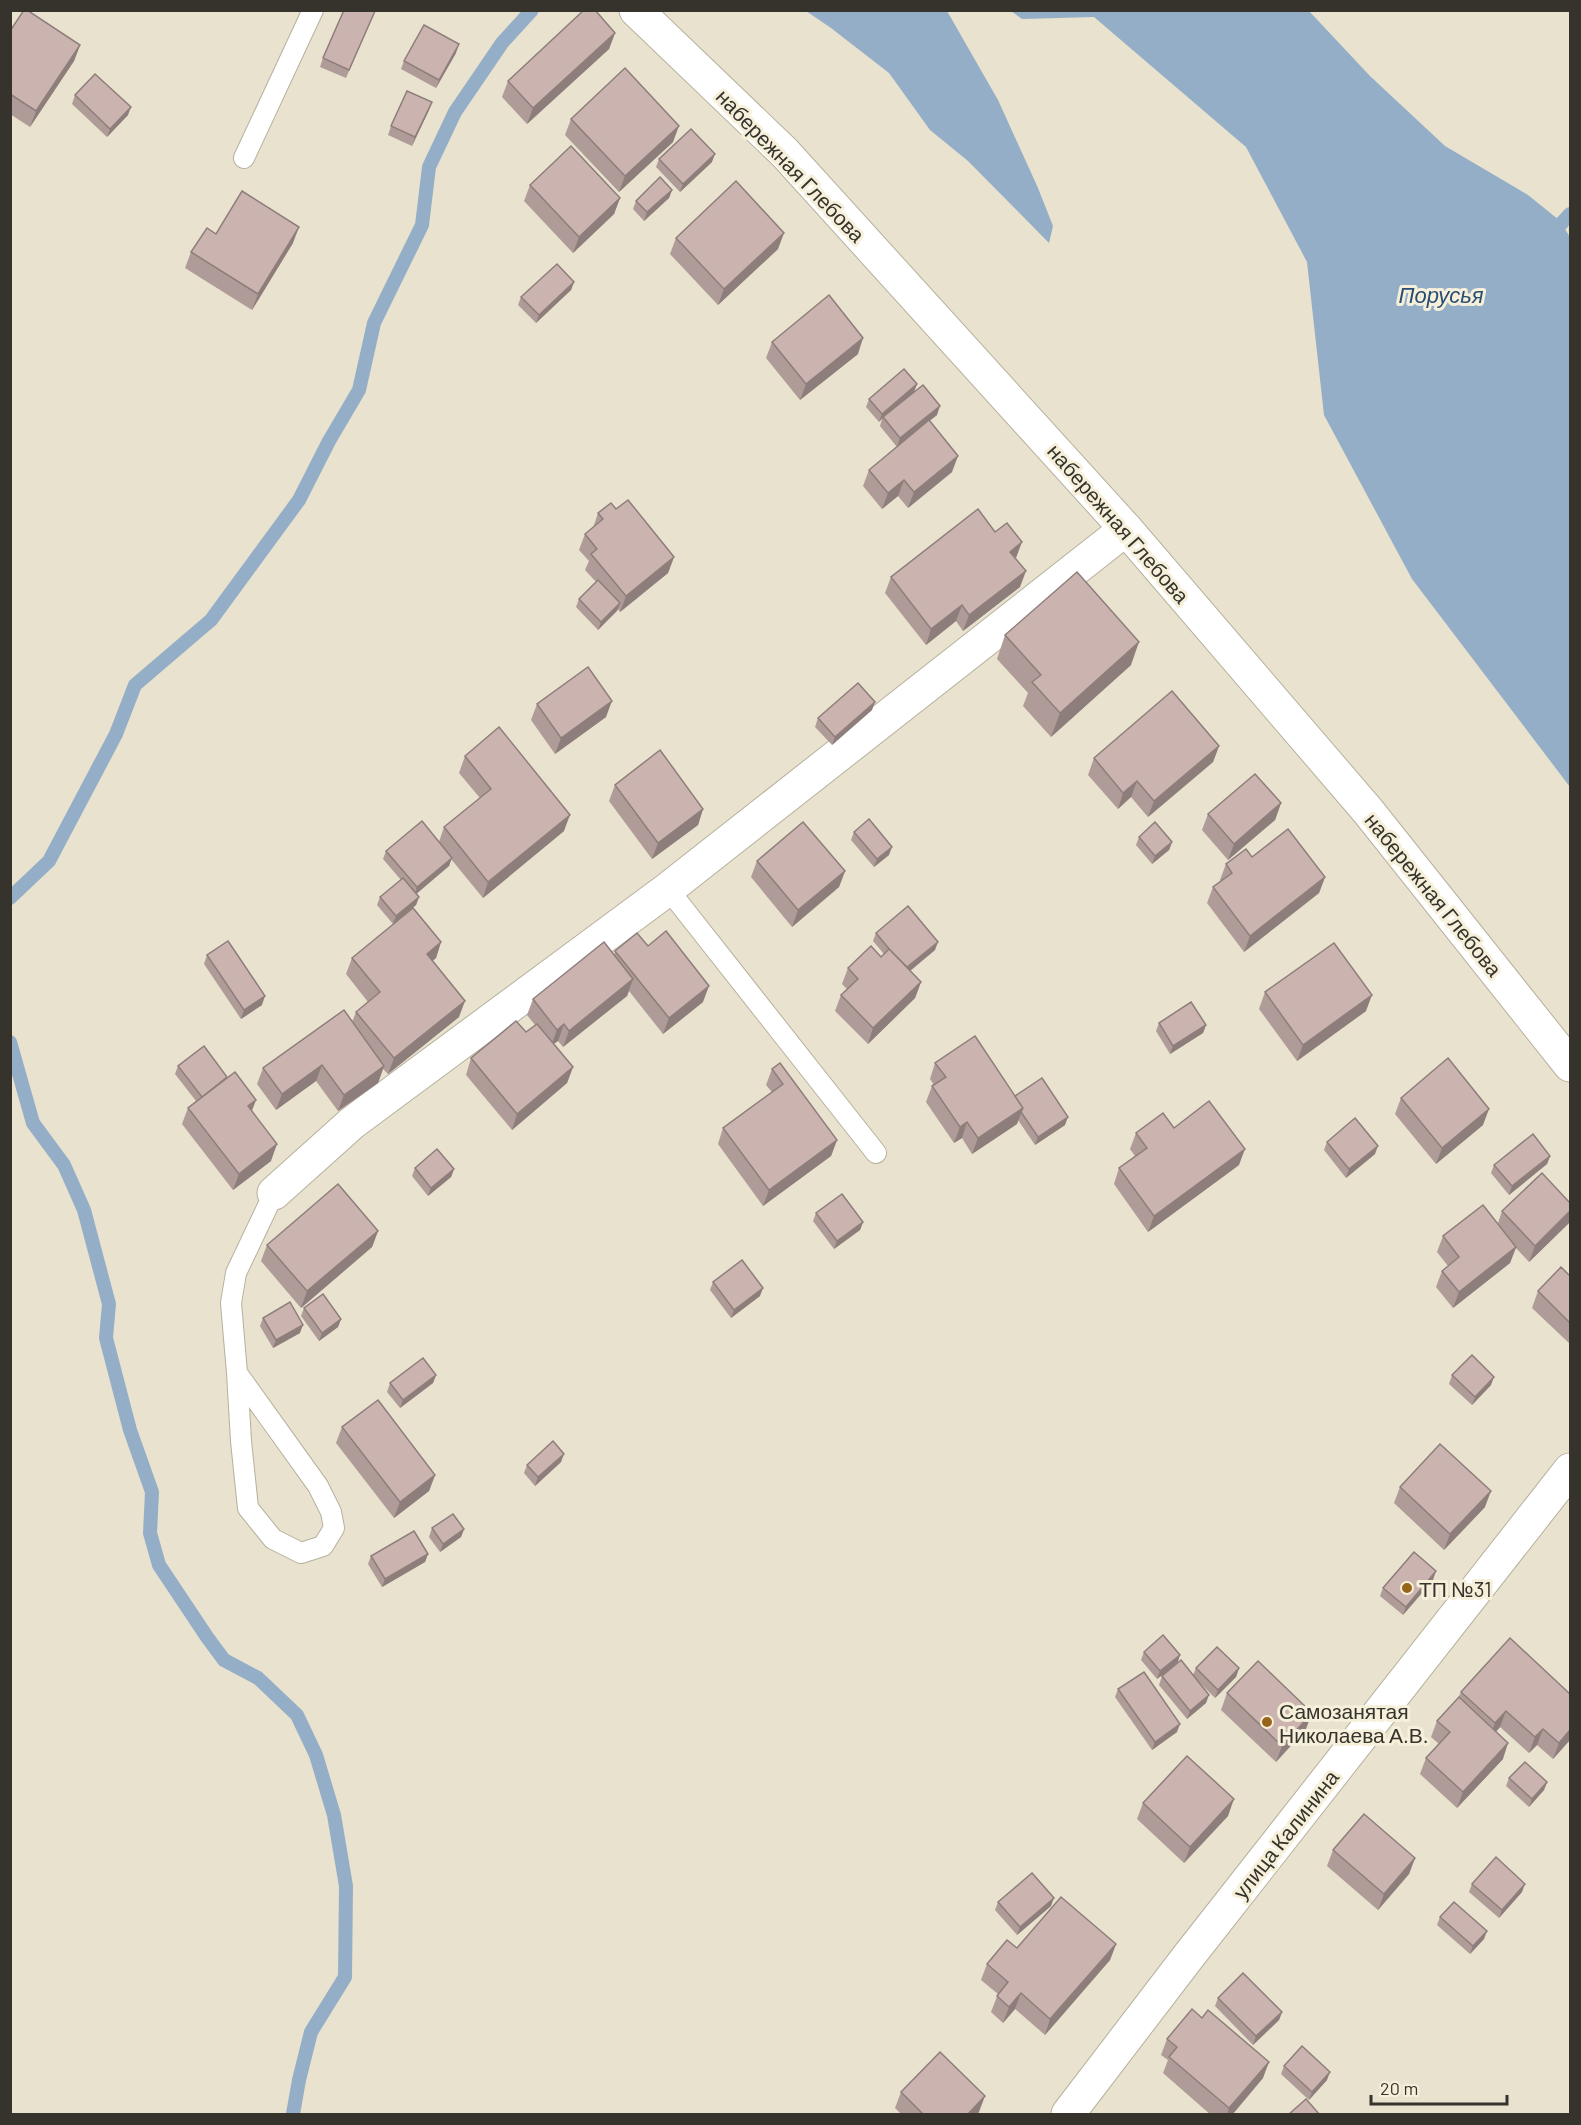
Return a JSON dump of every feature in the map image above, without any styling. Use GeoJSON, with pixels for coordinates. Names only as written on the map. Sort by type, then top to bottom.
{"type":"FeatureCollection","features":[{"type":"Feature","properties":{"kind":"street","name":"набережная Глебова"},"geometry":{"type":"LineString","coordinates":[[636,10],[785,153],[1126,529],[1368,811],[1570,1065]]}},
{"type":"Feature","properties":{"kind":"street"},"geometry":{"type":"LineString","coordinates":[[274,1193],[352,1123],[668,889],[1126,529]]}},
{"type":"Feature","properties":{"kind":"street","name":"улица Калинина"},"geometry":{"type":"LineString","coordinates":[[1068,2115],[1196,1947],[1570,1470]]}},
{"type":"Feature","properties":{"kind":"lane"},"geometry":{"type":"LineString","coordinates":[[244,158],[313,10]]}},
{"type":"Feature","properties":{"kind":"lane"},"geometry":{"type":"LineString","coordinates":[[668,889],[876,1153]]}},
{"type":"Feature","properties":{"kind":"lane"},"geometry":{"type":"LineString","coordinates":[[237,1373],[318,1486],[331,1512],[334,1528],[323,1546],[301,1553],[273,1539],[248,1508],[231,1303],[236,1273],[274,1193]]}},
{"type":"Feature","properties":{"kind":"water"},"geometry":{"type":"Polygon","coordinates":[[[806,11],[947,11],[998,100],[1038,188],[1053,226],[1049,243],[968,161],[930,130],[889,73],[806,11]]]}},
{"type":"Feature","properties":{"kind":"water","name":"Порусья"},"geometry":{"type":"Polygon","coordinates":[[[1011,11],[1309,11],[1370,76],[1445,146],[1528,195],[1559,220],[1570,237],[1570,787],[1412,579],[1324,415],[1307,262],[1246,147],[1094,17],[1022,19],[1011,11]]]}},
{"type":"Feature","properties":{"kind":"building"},"geometry":{"type":"Polygon","coordinates":[[[24,10],[80,45],[36,111],[10,94],[10,31],[24,10]]]}},
{"type":"Feature","properties":{"kind":"building"},"geometry":{"type":"Polygon","coordinates":[[[344,10],[375,11],[349,70],[323,58],[344,10]]]}},
{"type":"Feature","properties":{"kind":"building"},"geometry":{"type":"Polygon","coordinates":[[[584,10],[595,10],[615,33],[533,108],[508,81],[584,10]]]}},
{"type":"Feature","properties":{"kind":"building"},"geometry":{"type":"Polygon","coordinates":[[[424,25],[459,44],[439,80],[404,61],[424,25]]]}},
{"type":"Feature","properties":{"kind":"building"},"geometry":{"type":"Polygon","coordinates":[[[625,68],[679,126],[625,176],[571,119],[625,68]]]}},
{"type":"Feature","properties":{"kind":"building"},"geometry":{"type":"Polygon","coordinates":[[[95,74],[131,107],[110,129],[75,95],[95,74]]]}},
{"type":"Feature","properties":{"kind":"building"},"geometry":{"type":"Polygon","coordinates":[[[407,91],[432,102],[415,137],[391,126],[407,91]]]}},
{"type":"Feature","properties":{"kind":"building"},"geometry":{"type":"Polygon","coordinates":[[[691,129],[715,154],[683,184],[659,159],[691,129]]]}},
{"type":"Feature","properties":{"kind":"building"},"geometry":{"type":"Polygon","coordinates":[[[571,146],[620,198],[579,237],[530,185],[571,146]]]}},
{"type":"Feature","properties":{"kind":"building"},"geometry":{"type":"Polygon","coordinates":[[[660,177],[672,190],[647,212],[636,201],[660,177]]]}},
{"type":"Feature","properties":{"kind":"building"},"geometry":{"type":"Polygon","coordinates":[[[736,181],[784,233],[724,289],[676,238],[736,181]]]}},
{"type":"Feature","properties":{"kind":"building"},"geometry":{"type":"Polygon","coordinates":[[[242,191],[299,227],[258,294],[191,252],[207,228],[216,234],[242,191]]]}},
{"type":"Feature","properties":{"kind":"building"},"geometry":{"type":"Polygon","coordinates":[[[557,264],[574,282],[539,315],[521,297],[557,264]]]}},
{"type":"Feature","properties":{"kind":"building"},"geometry":{"type":"Polygon","coordinates":[[[829,295],[863,338],[806,384],[772,342],[829,295]]]}},
{"type":"Feature","properties":{"kind":"building"},"geometry":{"type":"Polygon","coordinates":[[[904,369],[917,384],[882,414],[869,399],[904,369]]]}},
{"type":"Feature","properties":{"kind":"building"},"geometry":{"type":"Polygon","coordinates":[[[923,385],[940,406],[900,438],[883,417],[923,385]]]}},
{"type":"Feature","properties":{"kind":"building"},"geometry":{"type":"Polygon","coordinates":[[[929,420],[958,456],[914,492],[904,480],[888,493],[869,470],[929,420]]]}},
{"type":"Feature","properties":{"kind":"building"},"geometry":{"type":"Polygon","coordinates":[[[628,500],[674,557],[626,596],[591,554],[597,549],[585,534],[603,519],[598,513],[611,503],[616,509],[628,500]]]}},
{"type":"Feature","properties":{"kind":"building"},"geometry":{"type":"Polygon","coordinates":[[[978,509],[995,532],[1007,523],[1022,542],[1010,552],[1026,571],[969,615],[962,605],[931,629],[891,577],[978,509]]]}},
{"type":"Feature","properties":{"kind":"building"},"geometry":{"type":"Polygon","coordinates":[[[1077,572],[1139,642],[1060,713],[1032,682],[1041,675],[1005,635],[1077,572]]]}},
{"type":"Feature","properties":{"kind":"building"},"geometry":{"type":"Polygon","coordinates":[[[598,580],[620,603],[601,622],[579,599],[598,580]]]}},
{"type":"Feature","properties":{"kind":"building"},"geometry":{"type":"Polygon","coordinates":[[[588,667],[612,701],[561,738],[537,704],[588,667]]]}},
{"type":"Feature","properties":{"kind":"building"},"geometry":{"type":"Polygon","coordinates":[[[858,683],[875,702],[835,737],[818,718],[858,683]]]}},
{"type":"Feature","properties":{"kind":"building"},"geometry":{"type":"Polygon","coordinates":[[[1172,691],[1219,746],[1154,801],[1137,781],[1123,793],[1094,758],[1172,691]]]}},
{"type":"Feature","properties":{"kind":"building"},"geometry":{"type":"Polygon","coordinates":[[[499,727],[570,815],[488,882],[444,827],[491,789],[465,756],[499,727]]]}},
{"type":"Feature","properties":{"kind":"building"},"geometry":{"type":"Polygon","coordinates":[[[660,750],[703,809],[658,843],[615,785],[660,750]]]}},
{"type":"Feature","properties":{"kind":"building"},"geometry":{"type":"Polygon","coordinates":[[[1255,774],[1281,803],[1234,844],[1208,814],[1255,774]]]}},
{"type":"Feature","properties":{"kind":"building"},"geometry":{"type":"Polygon","coordinates":[[[869,819],[892,847],[877,859],[854,832],[869,819]]]}},
{"type":"Feature","properties":{"kind":"building"},"geometry":{"type":"Polygon","coordinates":[[[422,821],[452,858],[417,887],[386,851],[422,821]]]}},
{"type":"Feature","properties":{"kind":"building"},"geometry":{"type":"Polygon","coordinates":[[[803,822],[845,871],[798,910],[757,861],[803,822]]]}},
{"type":"Feature","properties":{"kind":"building"},"geometry":{"type":"Polygon","coordinates":[[[1155,822],[1172,842],[1155,856],[1139,837],[1155,822]]]}},
{"type":"Feature","properties":{"kind":"building"},"geometry":{"type":"Polygon","coordinates":[[[1288,829],[1325,877],[1250,936],[1213,887],[1232,873],[1226,864],[1246,849],[1252,857],[1288,829]]]}},
{"type":"Feature","properties":{"kind":"building"},"geometry":{"type":"Polygon","coordinates":[[[403,878],[419,897],[396,916],[380,897],[403,878]]]}},
{"type":"Feature","properties":{"kind":"building"},"geometry":{"type":"Polygon","coordinates":[[[908,906],[938,942],[907,967],[876,933],[908,906]]]}},
{"type":"Feature","properties":{"kind":"building"},"geometry":{"type":"Polygon","coordinates":[[[413,908],[441,942],[427,954],[465,1001],[394,1058],[356,1012],[380,992],[352,958],[413,908]]]}},
{"type":"Feature","properties":{"kind":"building"},"geometry":{"type":"Polygon","coordinates":[[[666,931],[709,986],[669,1018],[615,951],[637,933],[648,946],[666,931]]]}},
{"type":"Feature","properties":{"kind":"building"},"geometry":{"type":"Polygon","coordinates":[[[228,941],[265,996],[244,1010],[207,955],[228,941]]]}},
{"type":"Feature","properties":{"kind":"building"},"geometry":{"type":"Polygon","coordinates":[[[604,942],[633,979],[569,1031],[564,1024],[557,1030],[533,999],[604,942]]]}},
{"type":"Feature","properties":{"kind":"building"},"geometry":{"type":"Polygon","coordinates":[[[1334,943],[1372,995],[1303,1045],[1265,992],[1334,943]]]}},
{"type":"Feature","properties":{"kind":"building"},"geometry":{"type":"Polygon","coordinates":[[[871,946],[881,957],[889,949],[921,982],[873,1028],[841,995],[858,979],[848,968],[871,946]]]}},
{"type":"Feature","properties":{"kind":"building"},"geometry":{"type":"Polygon","coordinates":[[[1191,1002],[1206,1025],[1173,1046],[1159,1023],[1191,1002]]]}},
{"type":"Feature","properties":{"kind":"building"},"geometry":{"type":"Polygon","coordinates":[[[344,1010],[384,1066],[344,1095],[322,1065],[282,1094],[263,1068],[344,1010]]]}},
{"type":"Feature","properties":{"kind":"building"},"geometry":{"type":"Polygon","coordinates":[[[516,1021],[526,1032],[537,1024],[573,1067],[517,1114],[471,1058],[516,1021]]]}},
{"type":"Feature","properties":{"kind":"building"},"geometry":{"type":"Polygon","coordinates":[[[975,1036],[1023,1108],[978,1138],[967,1122],[960,1127],[932,1086],[946,1077],[935,1063],[975,1036]]]}},
{"type":"Feature","properties":{"kind":"building"},"geometry":{"type":"Polygon","coordinates":[[[204,1046],[227,1077],[202,1097],[178,1066],[204,1046]]]}},
{"type":"Feature","properties":{"kind":"building"},"geometry":{"type":"Polygon","coordinates":[[[1448,1058],[1489,1109],[1442,1148],[1401,1098],[1448,1058]]]}},
{"type":"Feature","properties":{"kind":"building"},"geometry":{"type":"Polygon","coordinates":[[[780,1063],[837,1140],[769,1190],[723,1128],[783,1084],[772,1069],[780,1063]]]}},
{"type":"Feature","properties":{"kind":"building"},"geometry":{"type":"Polygon","coordinates":[[[235,1072],[256,1100],[248,1106],[277,1144],[239,1174],[188,1108],[235,1072]]]}},
{"type":"Feature","properties":{"kind":"building"},"geometry":{"type":"Polygon","coordinates":[[[1042,1078],[1068,1117],[1038,1137],[1021,1112],[1023,1108],[1015,1096],[1042,1078]]]}},
{"type":"Feature","properties":{"kind":"building"},"geometry":{"type":"Polygon","coordinates":[[[1209,1101],[1245,1149],[1154,1216],[1119,1168],[1147,1148],[1136,1133],[1163,1113],[1174,1128],[1209,1101]]]}},
{"type":"Feature","properties":{"kind":"building"},"geometry":{"type":"Polygon","coordinates":[[[1355,1118],[1378,1146],[1349,1169],[1327,1142],[1355,1118]]]}},
{"type":"Feature","properties":{"kind":"building"},"geometry":{"type":"Polygon","coordinates":[[[1533,1134],[1550,1156],[1512,1186],[1494,1165],[1533,1134]]]}},
{"type":"Feature","properties":{"kind":"building"},"geometry":{"type":"Polygon","coordinates":[[[437,1149],[454,1169],[431,1188],[415,1168],[437,1149]]]}},
{"type":"Feature","properties":{"kind":"building"},"geometry":{"type":"Polygon","coordinates":[[[1542,1173],[1570,1203],[1570,1211],[1535,1246],[1502,1211],[1542,1173]]]}},
{"type":"Feature","properties":{"kind":"building"},"geometry":{"type":"Polygon","coordinates":[[[338,1184],[378,1231],[307,1291],[267,1245],[338,1184]]]}},
{"type":"Feature","properties":{"kind":"building"},"geometry":{"type":"Polygon","coordinates":[[[842,1194],[863,1222],[837,1241],[816,1213],[842,1194]]]}},
{"type":"Feature","properties":{"kind":"building"},"geometry":{"type":"Polygon","coordinates":[[[1483,1205],[1516,1247],[1459,1292],[1442,1271],[1459,1257],[1443,1236],[1483,1205]]]}},
{"type":"Feature","properties":{"kind":"building"},"geometry":{"type":"Polygon","coordinates":[[[742,1260],[763,1288],[734,1310],[713,1282],[742,1260]]]}},
{"type":"Feature","properties":{"kind":"building"},"geometry":{"type":"Polygon","coordinates":[[[1561,1267],[1570,1276],[1570,1323],[1538,1291],[1561,1267]]]}},
{"type":"Feature","properties":{"kind":"building"},"geometry":{"type":"Polygon","coordinates":[[[323,1294],[341,1319],[322,1333],[304,1308],[323,1294]]]}},
{"type":"Feature","properties":{"kind":"building"},"geometry":{"type":"Polygon","coordinates":[[[290,1302],[303,1325],[276,1340],[263,1318],[290,1302]]]}},
{"type":"Feature","properties":{"kind":"building"},"geometry":{"type":"Polygon","coordinates":[[[1472,1355],[1494,1377],[1475,1397],[1452,1375],[1472,1355]]]}},
{"type":"Feature","properties":{"kind":"building"},"geometry":{"type":"Polygon","coordinates":[[[423,1358],[436,1375],[403,1400],[390,1383],[423,1358]]]}},
{"type":"Feature","properties":{"kind":"building"},"geometry":{"type":"Polygon","coordinates":[[[378,1400],[435,1475],[400,1502],[342,1427],[378,1400]]]}},
{"type":"Feature","properties":{"kind":"building"},"geometry":{"type":"Polygon","coordinates":[[[553,1441],[564,1454],[538,1477],[527,1465],[553,1441]]]}},
{"type":"Feature","properties":{"kind":"building"},"geometry":{"type":"Polygon","coordinates":[[[1440,1444],[1491,1491],[1450,1534],[1400,1487],[1440,1444]]]}},
{"type":"Feature","properties":{"kind":"building"},"geometry":{"type":"Polygon","coordinates":[[[453,1514],[464,1529],[443,1544],[432,1528],[453,1514]]]}},
{"type":"Feature","properties":{"kind":"building"},"geometry":{"type":"Polygon","coordinates":[[[414,1531],[428,1554],[385,1579],[371,1556],[414,1531]]]}},
{"type":"Feature","properties":{"kind":"building","name":"ТП №31"},"geometry":{"type":"Polygon","coordinates":[[[1414,1552],[1436,1571],[1406,1607],[1383,1588],[1414,1552]]]}},
{"type":"Feature","properties":{"kind":"building"},"geometry":{"type":"Polygon","coordinates":[[[1163,1635],[1180,1655],[1160,1671],[1144,1652],[1163,1635]]]}},
{"type":"Feature","properties":{"kind":"building"},"geometry":{"type":"Polygon","coordinates":[[[1510,1638],[1570,1694],[1570,1730],[1559,1743],[1543,1729],[1535,1737],[1506,1711],[1495,1723],[1461,1692],[1510,1638]]]}},
{"type":"Feature","properties":{"kind":"building"},"geometry":{"type":"Polygon","coordinates":[[[1217,1647],[1239,1668],[1218,1690],[1196,1668],[1217,1647]]]}},
{"type":"Feature","properties":{"kind":"building"},"geometry":{"type":"Polygon","coordinates":[[[1181,1660],[1209,1695],[1190,1711],[1162,1676],[1181,1660]]]}},
{"type":"Feature","properties":{"kind":"building"},"geometry":{"type":"Polygon","coordinates":[[[1258,1661],[1312,1713],[1282,1746],[1227,1693],[1258,1661]]]}},
{"type":"Feature","properties":{"kind":"building"},"geometry":{"type":"Polygon","coordinates":[[[1144,1672],[1180,1724],[1155,1742],[1118,1689],[1144,1672]]]}},
{"type":"Feature","properties":{"kind":"building"},"geometry":{"type":"Polygon","coordinates":[[[1459,1697],[1508,1743],[1463,1792],[1426,1758],[1450,1732],[1437,1721],[1459,1697]]]}},
{"type":"Feature","properties":{"kind":"building"},"geometry":{"type":"Polygon","coordinates":[[[1187,1756],[1234,1799],[1190,1847],[1143,1803],[1187,1756]]]}},
{"type":"Feature","properties":{"kind":"building"},"geometry":{"type":"Polygon","coordinates":[[[1525,1762],[1547,1782],[1532,1799],[1509,1778],[1525,1762]]]}},
{"type":"Feature","properties":{"kind":"building"},"geometry":{"type":"Polygon","coordinates":[[[1364,1814],[1415,1858],[1384,1894],[1333,1850],[1364,1814]]]}},
{"type":"Feature","properties":{"kind":"building"},"geometry":{"type":"Polygon","coordinates":[[[1496,1857],[1525,1884],[1502,1910],[1472,1884],[1496,1857]]]}},
{"type":"Feature","properties":{"kind":"building"},"geometry":{"type":"Polygon","coordinates":[[[1032,1873],[1054,1898],[1020,1927],[998,1902],[1032,1873]]]}},
{"type":"Feature","properties":{"kind":"building"},"geometry":{"type":"Polygon","coordinates":[[[1061,1897],[1116,1944],[1050,2019],[1021,1993],[1009,2007],[997,1996],[1008,1982],[987,1964],[1007,1940],[1017,1948],[1061,1897]]]}},
{"type":"Feature","properties":{"kind":"building"},"geometry":{"type":"Polygon","coordinates":[[[1454,1902],[1487,1931],[1473,1946],[1440,1917],[1454,1902]]]}},
{"type":"Feature","properties":{"kind":"building"},"geometry":{"type":"Polygon","coordinates":[[[1243,1973],[1282,2012],[1256,2036],[1218,1998],[1243,1973]]]}},
{"type":"Feature","properties":{"kind":"building"},"geometry":{"type":"Polygon","coordinates":[[[1192,2009],[1202,2018],[1208,2010],[1269,2062],[1229,2108],[1169,2057],[1177,2047],[1167,2039],[1192,2009]]]}},
{"type":"Feature","properties":{"kind":"building"},"geometry":{"type":"Polygon","coordinates":[[[1302,2046],[1330,2072],[1312,2092],[1284,2066],[1302,2046]]]}},
{"type":"Feature","properties":{"kind":"building"},"geometry":{"type":"Polygon","coordinates":[[[940,2052],[985,2096],[967,2115],[924,2115],[901,2092],[940,2052]]]}},
{"type":"Feature","properties":{"kind":"building"},"geometry":{"type":"Polygon","coordinates":[[[1306,2099],[1320,2115],[1288,2115],[1306,2099]]]}},
{"type":"Feature","properties":{"kind":"waterway"},"geometry":{"type":"LineString","coordinates":[[10,898],[49,861],[116,734],[135,685],[211,620],[299,500],[329,441],[359,390],[374,323],[422,225],[429,167],[455,112],[502,43],[532,10]]}},
{"type":"Feature","properties":{"kind":"waterway"},"geometry":{"type":"LineString","coordinates":[[1550,236],[1570,214]]}},
{"type":"Feature","properties":{"kind":"waterway"},"geometry":{"type":"LineString","coordinates":[[10,1042],[33,1123],[64,1165],[84,1210],[109,1304],[106,1338],[130,1430],[152,1492],[150,1533],[159,1565],[224,1660],[258,1678],[297,1715],[316,1755],[334,1815],[346,1886],[345,1977],[311,2032],[293,2114]]}},
{"type":"Feature","properties":{"kind":"place","name":"ТП №31"},"geometry":{"type":"Point","coordinates":[1407,1588]}},
{"type":"Feature","properties":{"kind":"place","name":"Самозанятая Николаева А.В."},"geometry":{"type":"Point","coordinates":[1267,1722]}}]}
